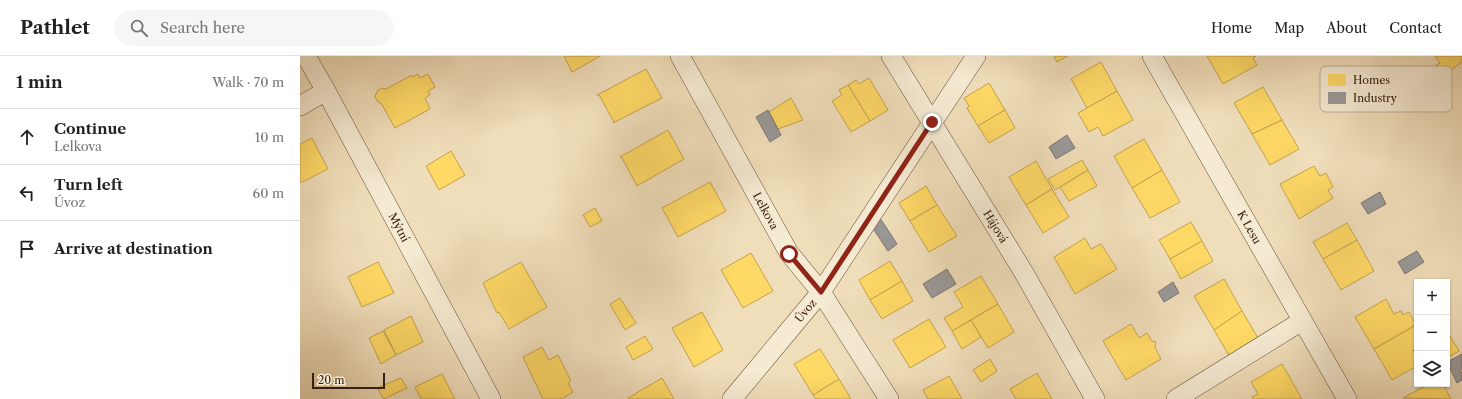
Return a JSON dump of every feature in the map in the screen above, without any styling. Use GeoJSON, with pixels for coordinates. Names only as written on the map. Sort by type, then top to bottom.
{"type":"FeatureCollection","features":[{"type":"Feature","properties":{"kind":"street","name":"Mýtní"},"geometry":{"type":"LineString","coordinates":[[306,56],[491,399]]}},
{"type":"Feature","properties":{"kind":"street","name":"Lelkova"},"geometry":{"type":"LineString","coordinates":[[680,56],[789,254],[821,292],[889,399]]}},
{"type":"Feature","properties":{"kind":"street","name":"Hájová"},"geometry":{"type":"LineString","coordinates":[[891,56],[1024,272],[1095,399]]}},
{"type":"Feature","properties":{"kind":"street","name":"Úvoz"},"geometry":{"type":"LineString","coordinates":[[732,399],[821,292],[976,56]]}},
{"type":"Feature","properties":{"kind":"street","name":"K Lesu"},"geometry":{"type":"LineString","coordinates":[[1152,56],[1347,399]]}},
{"type":"Feature","properties":{"kind":"street"},"geometry":{"type":"LineString","coordinates":[[300,106],[326,91]]}},
{"type":"Feature","properties":{"kind":"street"},"geometry":{"type":"LineString","coordinates":[[1176,399],[1302,321]]}},
{"type":"Feature","properties":{"kind":"building: Homes"},"geometry":{"type":"Polygon","coordinates":[[[564,56],[600,56],[572,72],[564,56]]]}},
{"type":"Feature","properties":{"kind":"building: Homes"},"geometry":{"type":"Polygon","coordinates":[[[1054,56],[1068,56],[1057,62],[1054,56]]]}},
{"type":"Feature","properties":{"kind":"building: Homes"},"geometry":{"type":"Polygon","coordinates":[[[1207,56],[1256,56],[1253,58],[1257,65],[1223,84],[1207,56]]]}},
{"type":"Feature","properties":{"kind":"building: Homes"},"geometry":{"type":"Polygon","coordinates":[[[1435,56],[1462,56],[1462,62],[1452,69],[1452,66],[1437,66],[1440,63],[1435,56]]]}},
{"type":"Feature","properties":{"kind":"building: Homes"},"geometry":{"type":"Polygon","coordinates":[[[1101,62],[1117,91],[1087,108],[1071,79],[1101,62]]]}},
{"type":"Feature","properties":{"kind":"building: Homes"},"geometry":{"type":"Polygon","coordinates":[[[646,69],[662,98],[613,123],[614,122],[599,95],[597,95],[646,69]]]}},
{"type":"Feature","properties":{"kind":"building: Homes"},"geometry":{"type":"Polygon","coordinates":[[[418,74],[420,78],[428,74],[435,87],[428,91],[430,95],[425,98],[430,109],[395,128],[381,103],[378,102],[375,97],[377,91],[382,88],[386,89],[412,75],[413,77],[418,74]]]}},
{"type":"Feature","properties":{"kind":"building: Homes"},"geometry":{"type":"Polygon","coordinates":[[[869,78],[888,110],[870,121],[848,85],[856,80],[859,84],[869,78]]]}},
{"type":"Feature","properties":{"kind":"building: Homes"},"geometry":{"type":"Polygon","coordinates":[[[989,83],[1005,110],[978,126],[967,108],[969,106],[964,98],[989,83]]]}},
{"type":"Feature","properties":{"kind":"building: Homes"},"geometry":{"type":"Polygon","coordinates":[[[848,85],[870,121],[851,132],[832,101],[842,95],[839,90],[848,85]]]}},
{"type":"Feature","properties":{"kind":"building: Homes"},"geometry":{"type":"Polygon","coordinates":[[[1263,87],[1282,120],[1252,134],[1234,103],[1263,87]]]}},
{"type":"Feature","properties":{"kind":"building: Homes"},"geometry":{"type":"Polygon","coordinates":[[[1117,91],[1133,120],[1103,136],[1098,127],[1089,132],[1078,113],[1117,91]]]}},
{"type":"Feature","properties":{"kind":"building: Homes"},"geometry":{"type":"Polygon","coordinates":[[[791,98],[803,120],[778,129],[769,112],[791,98]]]}},
{"type":"Feature","properties":{"kind":"building: Homes"},"geometry":{"type":"Polygon","coordinates":[[[1005,110],[1015,128],[989,143],[978,126],[1005,110]]]}},
{"type":"Feature","properties":{"kind":"building: Homes"},"geometry":{"type":"Polygon","coordinates":[[[1282,120],[1299,149],[1270,165],[1252,134],[1282,120]]]}},
{"type":"Feature","properties":{"kind":"building: Homes"},"geometry":{"type":"Polygon","coordinates":[[[668,130],[684,159],[637,186],[622,158],[620,157],[668,130]]]}},
{"type":"Feature","properties":{"kind":"building: Homes"},"geometry":{"type":"Polygon","coordinates":[[[312,138],[328,169],[300,183],[300,144],[312,138]]]}},
{"type":"Feature","properties":{"kind":"building: Homes"},"geometry":{"type":"Polygon","coordinates":[[[1144,139],[1162,170],[1132,188],[1114,156],[1144,139]]]}},
{"type":"Feature","properties":{"kind":"building: Homes"},"geometry":{"type":"Polygon","coordinates":[[[451,151],[465,175],[439,190],[426,166],[451,151]]]}},
{"type":"Feature","properties":{"kind":"building: Homes"},"geometry":{"type":"Polygon","coordinates":[[[1082,160],[1088,170],[1055,190],[1048,179],[1082,160]]]}},
{"type":"Feature","properties":{"kind":"building: Homes"},"geometry":{"type":"Polygon","coordinates":[[[1036,161],[1052,189],[1026,205],[1009,177],[1036,161]]]}},
{"type":"Feature","properties":{"kind":"building: Homes"},"geometry":{"type":"Polygon","coordinates":[[[1314,166],[1320,176],[1326,173],[1333,187],[1328,190],[1333,198],[1299,219],[1280,184],[1314,166]]]}},
{"type":"Feature","properties":{"kind":"building: Homes"},"geometry":{"type":"Polygon","coordinates":[[[1088,170],[1097,186],[1069,201],[1060,187],[1088,170]]]}},
{"type":"Feature","properties":{"kind":"building: Homes"},"geometry":{"type":"Polygon","coordinates":[[[1162,170],[1180,202],[1150,218],[1132,188],[1162,170]]]}},
{"type":"Feature","properties":{"kind":"building: Homes"},"geometry":{"type":"Polygon","coordinates":[[[710,182],[726,211],[678,237],[662,208],[710,182]]]}},
{"type":"Feature","properties":{"kind":"building: Homes"},"geometry":{"type":"Polygon","coordinates":[[[926,186],[937,205],[910,221],[899,203],[926,186]]]}},
{"type":"Feature","properties":{"kind":"building: Homes"},"geometry":{"type":"Polygon","coordinates":[[[1052,189],[1069,217],[1043,233],[1026,205],[1052,189]]]}},
{"type":"Feature","properties":{"kind":"building: Homes"},"geometry":{"type":"Polygon","coordinates":[[[937,205],[957,236],[929,252],[910,221],[937,205]]]}},
{"type":"Feature","properties":{"kind":"building: Homes"},"geometry":{"type":"Polygon","coordinates":[[[595,208],[602,221],[590,227],[583,215],[595,208]]]}},
{"type":"Feature","properties":{"kind":"building: Homes"},"geometry":{"type":"Polygon","coordinates":[[[1191,222],[1202,241],[1170,259],[1159,240],[1191,222]]]}},
{"type":"Feature","properties":{"kind":"building: Homes"},"geometry":{"type":"Polygon","coordinates":[[[1347,223],[1357,240],[1323,259],[1313,242],[1347,223]]]}},
{"type":"Feature","properties":{"kind":"building: Homes"},"geometry":{"type":"Polygon","coordinates":[[[1085,238],[1091,249],[1101,244],[1117,269],[1075,294],[1054,257],[1085,238]]]}},
{"type":"Feature","properties":{"kind":"building: Homes"},"geometry":{"type":"Polygon","coordinates":[[[1357,240],[1374,271],[1341,290],[1323,259],[1357,240]]]}},
{"type":"Feature","properties":{"kind":"building: Homes"},"geometry":{"type":"Polygon","coordinates":[[[1202,241],[1213,261],[1181,279],[1170,259],[1202,241]]]}},
{"type":"Feature","properties":{"kind":"building: Homes"},"geometry":{"type":"Polygon","coordinates":[[[751,253],[773,291],[743,308],[721,270],[751,253]]]}},
{"type":"Feature","properties":{"kind":"building: Homes"},"geometry":{"type":"Polygon","coordinates":[[[890,261],[902,281],[870,300],[859,280],[890,261]]]}},
{"type":"Feature","properties":{"kind":"building: Homes"},"geometry":{"type":"Polygon","coordinates":[[[378,262],[394,293],[362,307],[348,277],[378,262]]]}},
{"type":"Feature","properties":{"kind":"building: Homes"},"geometry":{"type":"Polygon","coordinates":[[[521,262],[547,307],[509,329],[499,312],[497,313],[483,283],[521,262]]]}},
{"type":"Feature","properties":{"kind":"building: Homes"},"geometry":{"type":"Polygon","coordinates":[[[981,276],[998,304],[952,331],[944,318],[963,307],[954,292],[981,276]]]}},
{"type":"Feature","properties":{"kind":"building: Homes"},"geometry":{"type":"Polygon","coordinates":[[[1224,279],[1242,311],[1214,330],[1194,296],[1224,279]]]}},
{"type":"Feature","properties":{"kind":"building: Homes"},"geometry":{"type":"Polygon","coordinates":[[[902,281],[913,301],[882,319],[870,300],[902,281]]]}},
{"type":"Feature","properties":{"kind":"building: Homes"},"geometry":{"type":"Polygon","coordinates":[[[620,298],[636,323],[625,330],[610,304],[620,298]]]}},
{"type":"Feature","properties":{"kind":"building: Homes"},"geometry":{"type":"Polygon","coordinates":[[[1386,299],[1394,314],[1401,311],[1403,315],[1409,312],[1414,321],[1414,326],[1374,349],[1355,317],[1386,299]]]}},
{"type":"Feature","properties":{"kind":"building: Homes"},"geometry":{"type":"Polygon","coordinates":[[[998,304],[1014,332],[988,348],[971,320],[998,304]]]}},
{"type":"Feature","properties":{"kind":"building: Homes"},"geometry":{"type":"Polygon","coordinates":[[[1242,311],[1261,343],[1231,359],[1214,330],[1242,311]]]}},
{"type":"Feature","properties":{"kind":"building: Homes"},"geometry":{"type":"Polygon","coordinates":[[[702,312],[723,350],[694,367],[672,328],[702,312]]]}},
{"type":"Feature","properties":{"kind":"building: Homes"},"geometry":{"type":"Polygon","coordinates":[[[411,316],[423,342],[396,355],[384,330],[411,316]]]}},
{"type":"Feature","properties":{"kind":"building: Homes"},"geometry":{"type":"Polygon","coordinates":[[[929,319],[946,347],[910,368],[893,340],[929,319]]]}},
{"type":"Feature","properties":{"kind":"building: Homes"},"geometry":{"type":"Polygon","coordinates":[[[971,320],[981,337],[962,349],[952,331],[971,320]]]}},
{"type":"Feature","properties":{"kind":"building: Homes"},"geometry":{"type":"Polygon","coordinates":[[[1131,324],[1139,338],[1147,333],[1152,341],[1156,342],[1155,347],[1161,359],[1126,380],[1103,341],[1131,324]]]}},
{"type":"Feature","properties":{"kind":"building: Homes"},"geometry":{"type":"Polygon","coordinates":[[[1414,326],[1414,368],[1392,380],[1374,349],[1414,326]]]}},
{"type":"Feature","properties":{"kind":"building: Homes"},"geometry":{"type":"Polygon","coordinates":[[[383,331],[396,355],[381,364],[369,338],[383,331]]]}},
{"type":"Feature","properties":{"kind":"building: Homes"},"geometry":{"type":"Polygon","coordinates":[[[645,336],[653,349],[633,360],[626,347],[645,336]]]}},
{"type":"Feature","properties":{"kind":"building: Homes"},"geometry":{"type":"Polygon","coordinates":[[[1450,336],[1459,351],[1450,356],[1450,336]]]}},
{"type":"Feature","properties":{"kind":"building: Homes"},"geometry":{"type":"Polygon","coordinates":[[[542,347],[549,360],[558,355],[571,381],[568,383],[573,392],[562,399],[543,399],[523,357],[542,347]]]}},
{"type":"Feature","properties":{"kind":"building: Homes"},"geometry":{"type":"Polygon","coordinates":[[[820,349],[839,379],[813,395],[794,364],[820,349]]]}},
{"type":"Feature","properties":{"kind":"building: Homes"},"geometry":{"type":"Polygon","coordinates":[[[990,359],[997,371],[981,382],[973,370],[990,359]]]}},
{"type":"Feature","properties":{"kind":"building: Homes"},"geometry":{"type":"Polygon","coordinates":[[[1282,364],[1302,399],[1253,399],[1252,397],[1258,394],[1251,382],[1282,364]]]}},
{"type":"Feature","properties":{"kind":"building: Homes"},"geometry":{"type":"Polygon","coordinates":[[[1037,373],[1052,399],[1016,399],[1010,389],[1037,373]]]}},
{"type":"Feature","properties":{"kind":"building: Homes"},"geometry":{"type":"Polygon","coordinates":[[[442,374],[455,399],[421,399],[415,387],[442,374]]]}},
{"type":"Feature","properties":{"kind":"building: Homes"},"geometry":{"type":"Polygon","coordinates":[[[949,376],[962,399],[928,399],[923,390],[949,376]]]}},
{"type":"Feature","properties":{"kind":"building: Homes"},"geometry":{"type":"Polygon","coordinates":[[[401,378],[407,388],[384,399],[377,388],[401,378]]]}},
{"type":"Feature","properties":{"kind":"building: Homes"},"geometry":{"type":"Polygon","coordinates":[[[662,378],[674,399],[628,398],[662,378]]]}},
{"type":"Feature","properties":{"kind":"building: Homes"},"geometry":{"type":"Polygon","coordinates":[[[839,379],[851,399],[816,399],[813,395],[839,379]]]}},
{"type":"Feature","properties":{"kind":"building: Homes"},"geometry":{"type":"Polygon","coordinates":[[[1423,387],[1445,387],[1451,399],[1403,398],[1423,387]]]}},
{"type":"Feature","properties":{"kind":"building: Industry"},"geometry":{"type":"Polygon","coordinates":[[[768,110],[781,135],[770,142],[756,117],[768,110]]]}},
{"type":"Feature","properties":{"kind":"building: Industry"},"geometry":{"type":"Polygon","coordinates":[[[1067,135],[1075,148],[1056,159],[1049,147],[1067,135]]]}},
{"type":"Feature","properties":{"kind":"building: Industry"},"geometry":{"type":"Polygon","coordinates":[[[1380,192],[1386,204],[1368,214],[1361,203],[1380,192]]]}},
{"type":"Feature","properties":{"kind":"building: Industry"},"geometry":{"type":"Polygon","coordinates":[[[878,215],[897,244],[888,251],[872,227],[878,215]]]}},
{"type":"Feature","properties":{"kind":"building: Industry"},"geometry":{"type":"Polygon","coordinates":[[[1417,251],[1424,262],[1405,274],[1398,262],[1417,251]]]}},
{"type":"Feature","properties":{"kind":"building: Industry"},"geometry":{"type":"Polygon","coordinates":[[[947,269],[956,284],[932,298],[923,284],[947,269]]]}},
{"type":"Feature","properties":{"kind":"building: Industry"},"geometry":{"type":"Polygon","coordinates":[[[1173,282],[1179,293],[1164,302],[1158,292],[1173,282]]]}},
{"type":"Feature","properties":{"kind":"building: Industry"},"geometry":{"type":"Polygon","coordinates":[[[1462,354],[1462,369],[1460,370],[1462,373],[1462,380],[1457,383],[1450,368],[1450,360],[1462,354]]]}},
{"type":"Feature","properties":{"kind":"route"},"geometry":{"type":"LineString","coordinates":[[789,254],[821,292],[932,122]]}}]}
